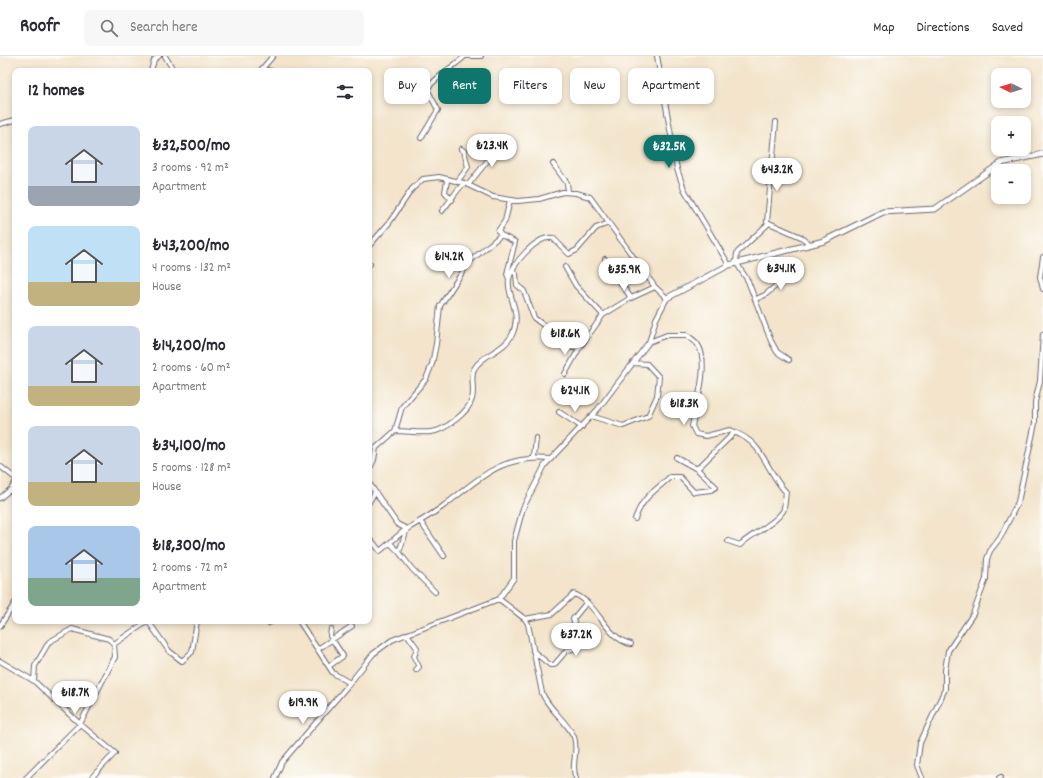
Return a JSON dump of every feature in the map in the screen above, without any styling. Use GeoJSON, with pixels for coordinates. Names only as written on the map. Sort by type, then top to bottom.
{"type":"FeatureCollection","features":[{"type":"Feature","properties":{"kind":"street"},"geometry":{"type":"LineString","coordinates":[[151,68],[153,58],[159,56]]}},
{"type":"Feature","properties":{"kind":"street"},"geometry":{"type":"LineString","coordinates":[[165,56],[172,68]]}},
{"type":"Feature","properties":{"kind":"street"},"geometry":{"type":"LineString","coordinates":[[263,68],[272,56]]}},
{"type":"Feature","properties":{"kind":"street"},"geometry":{"type":"LineString","coordinates":[[421,138],[438,110],[427,88],[438,76],[450,69],[465,56],[481,56]]}},
{"type":"Feature","properties":{"kind":"street"},"geometry":{"type":"LineString","coordinates":[[657,56],[677,169],[684,189],[728,265]]}},
{"type":"Feature","properties":{"kind":"street"},"geometry":{"type":"LineString","coordinates":[[0,124],[12,121]]}},
{"type":"Feature","properties":{"kind":"street"},"geometry":{"type":"LineString","coordinates":[[776,122],[769,188],[768,224],[737,253],[736,262],[748,281],[777,352],[789,360]]}},
{"type":"Feature","properties":{"kind":"street"},"geometry":{"type":"LineString","coordinates":[[457,182],[468,167],[464,151],[461,149]]}},
{"type":"Feature","properties":{"kind":"street"},"geometry":{"type":"LineString","coordinates":[[442,211],[452,200],[456,191],[466,184],[492,155],[493,153],[490,150]]}},
{"type":"Feature","properties":{"kind":"street"},"geometry":{"type":"LineString","coordinates":[[275,778],[282,762],[373,654],[392,640],[499,599],[514,578],[514,541],[523,508],[545,464],[582,427],[649,342],[656,319],[667,298],[728,265],[824,241],[883,212],[935,209],[1001,163],[1043,154]]}},
{"type":"Feature","properties":{"kind":"street"},"geometry":{"type":"LineString","coordinates":[[553,164],[568,183],[568,192]]}},
{"type":"Feature","properties":{"kind":"street"},"geometry":{"type":"LineString","coordinates":[[372,243],[389,223],[408,194],[423,179],[439,178],[466,184],[493,197],[518,201],[539,199],[568,192],[590,197],[655,287],[667,298]]}},
{"type":"Feature","properties":{"kind":"street"},"geometry":{"type":"LineString","coordinates":[[447,181],[446,192],[452,200]]}},
{"type":"Feature","properties":{"kind":"street"},"geometry":{"type":"LineString","coordinates":[[395,431],[433,432],[450,424],[467,409],[473,397],[473,373],[479,361],[509,339],[514,328],[516,312],[507,274],[515,242],[498,232],[505,221],[510,200]]}},
{"type":"Feature","properties":{"kind":"street"},"geometry":{"type":"LineString","coordinates":[[509,280],[513,271],[525,254],[539,241],[546,238],[553,238],[569,254],[577,250],[596,228],[609,223]]}},
{"type":"Feature","properties":{"kind":"street"},"geometry":{"type":"LineString","coordinates":[[768,224],[801,237],[810,244]]}},
{"type":"Feature","properties":{"kind":"street"},"geometry":{"type":"LineString","coordinates":[[372,464],[376,448],[395,431],[402,407],[426,379],[432,364],[436,344],[440,306],[468,262],[502,235]]}},
{"type":"Feature","properties":{"kind":"street"},"geometry":{"type":"LineString","coordinates":[[1043,257],[1040,277],[1043,289]]}},
{"type":"Feature","properties":{"kind":"street"},"geometry":{"type":"LineString","coordinates":[[605,259],[631,298]]}},
{"type":"Feature","properties":{"kind":"street"},"geometry":{"type":"LineString","coordinates":[[565,267],[576,286],[603,315]]}},
{"type":"Feature","properties":{"kind":"street"},"geometry":{"type":"LineString","coordinates":[[756,299],[765,295],[797,268]]}},
{"type":"Feature","properties":{"kind":"street"},"geometry":{"type":"LineString","coordinates":[[513,271],[516,274],[516,285],[524,291],[534,318],[572,347],[580,346]]}},
{"type":"Feature","properties":{"kind":"street"},"geometry":{"type":"LineString","coordinates":[[565,374],[580,346],[603,315],[631,298],[655,287]]}},
{"type":"Feature","properties":{"kind":"street"},"geometry":{"type":"LineString","coordinates":[[922,778],[917,765],[920,743],[945,689],[945,670],[948,651],[973,614],[986,579],[987,559],[990,550],[1000,538],[1018,502],[1036,423],[1035,402],[1040,381],[1043,334]]}},
{"type":"Feature","properties":{"kind":"street"},"geometry":{"type":"LineString","coordinates":[[649,342],[667,335],[687,335],[698,345],[702,358],[702,378],[692,426],[696,434],[706,436],[730,430],[748,439],[757,449],[777,484],[786,492],[783,511],[769,524],[748,537],[740,545],[728,541]]}},
{"type":"Feature","properties":{"kind":"street"},"geometry":{"type":"LineString","coordinates":[[591,416],[623,426],[648,416],[657,396],[659,377],[647,364],[633,362]]}},
{"type":"Feature","properties":{"kind":"street"},"geometry":{"type":"LineString","coordinates":[[559,412],[582,427]]}},
{"type":"Feature","properties":{"kind":"street"},"geometry":{"type":"LineString","coordinates":[[697,469],[735,432]]}},
{"type":"Feature","properties":{"kind":"street"},"geometry":{"type":"LineString","coordinates":[[534,457],[536,438]]}},
{"type":"Feature","properties":{"kind":"street"},"geometry":{"type":"LineString","coordinates":[[372,542],[380,551],[407,528],[441,508],[488,471],[534,457],[551,459]]}},
{"type":"Feature","properties":{"kind":"street"},"geometry":{"type":"LineString","coordinates":[[635,518],[640,505],[646,496],[656,490],[670,477],[680,477],[694,492],[711,490],[716,487],[697,469],[677,458]]}},
{"type":"Feature","properties":{"kind":"street"},"geometry":{"type":"LineString","coordinates":[[0,466],[12,476]]}},
{"type":"Feature","properties":{"kind":"street"},"geometry":{"type":"LineString","coordinates":[[372,488],[397,524],[407,528]]}},
{"type":"Feature","properties":{"kind":"street"},"geometry":{"type":"LineString","coordinates":[[0,498],[11,489]]}},
{"type":"Feature","properties":{"kind":"street"},"geometry":{"type":"LineString","coordinates":[[372,497],[375,492]]}},
{"type":"Feature","properties":{"kind":"street"},"geometry":{"type":"LineString","coordinates":[[420,521],[444,556]]}},
{"type":"Feature","properties":{"kind":"street"},"geometry":{"type":"LineString","coordinates":[[399,552],[407,528]]}},
{"type":"Feature","properties":{"kind":"street"},"geometry":{"type":"LineString","coordinates":[[390,542],[412,569],[436,592]]}},
{"type":"Feature","properties":{"kind":"street"},"geometry":{"type":"LineString","coordinates":[[525,618],[552,614],[574,594],[583,597],[621,642],[631,644]]}},
{"type":"Feature","properties":{"kind":"street"},"geometry":{"type":"LineString","coordinates":[[499,599],[525,618],[528,624],[540,685],[546,702],[573,736],[576,747],[574,768],[576,778]]}},
{"type":"Feature","properties":{"kind":"street"},"geometry":{"type":"LineString","coordinates":[[533,651],[550,666],[554,665],[567,650],[572,650],[578,646],[580,643],[572,619],[587,602]]}},
{"type":"Feature","properties":{"kind":"street"},"geometry":{"type":"LineString","coordinates":[[0,626],[12,608]]}},
{"type":"Feature","properties":{"kind":"street"},"geometry":{"type":"LineString","coordinates":[[114,644],[144,624]]}},
{"type":"Feature","properties":{"kind":"street"},"geometry":{"type":"LineString","coordinates":[[150,624],[169,651],[182,661],[192,652],[197,624]]}},
{"type":"Feature","properties":{"kind":"street"},"geometry":{"type":"LineString","coordinates":[[301,624],[333,673],[350,683]]}},
{"type":"Feature","properties":{"kind":"street"},"geometry":{"type":"LineString","coordinates":[[318,649],[352,626]]}},
{"type":"Feature","properties":{"kind":"street"},"geometry":{"type":"LineString","coordinates":[[329,666],[344,656],[330,636],[331,628]]}},
{"type":"Feature","properties":{"kind":"street"},"geometry":{"type":"LineString","coordinates":[[26,778],[80,724],[115,657],[114,644],[109,639],[72,630],[49,642],[35,666],[34,681]]}},
{"type":"Feature","properties":{"kind":"street"},"geometry":{"type":"LineString","coordinates":[[407,634],[417,648],[414,657],[419,666],[416,670]]}},
{"type":"Feature","properties":{"kind":"street"},"geometry":{"type":"LineString","coordinates":[[0,661],[34,681],[80,724],[115,753],[91,778]]}}]}
